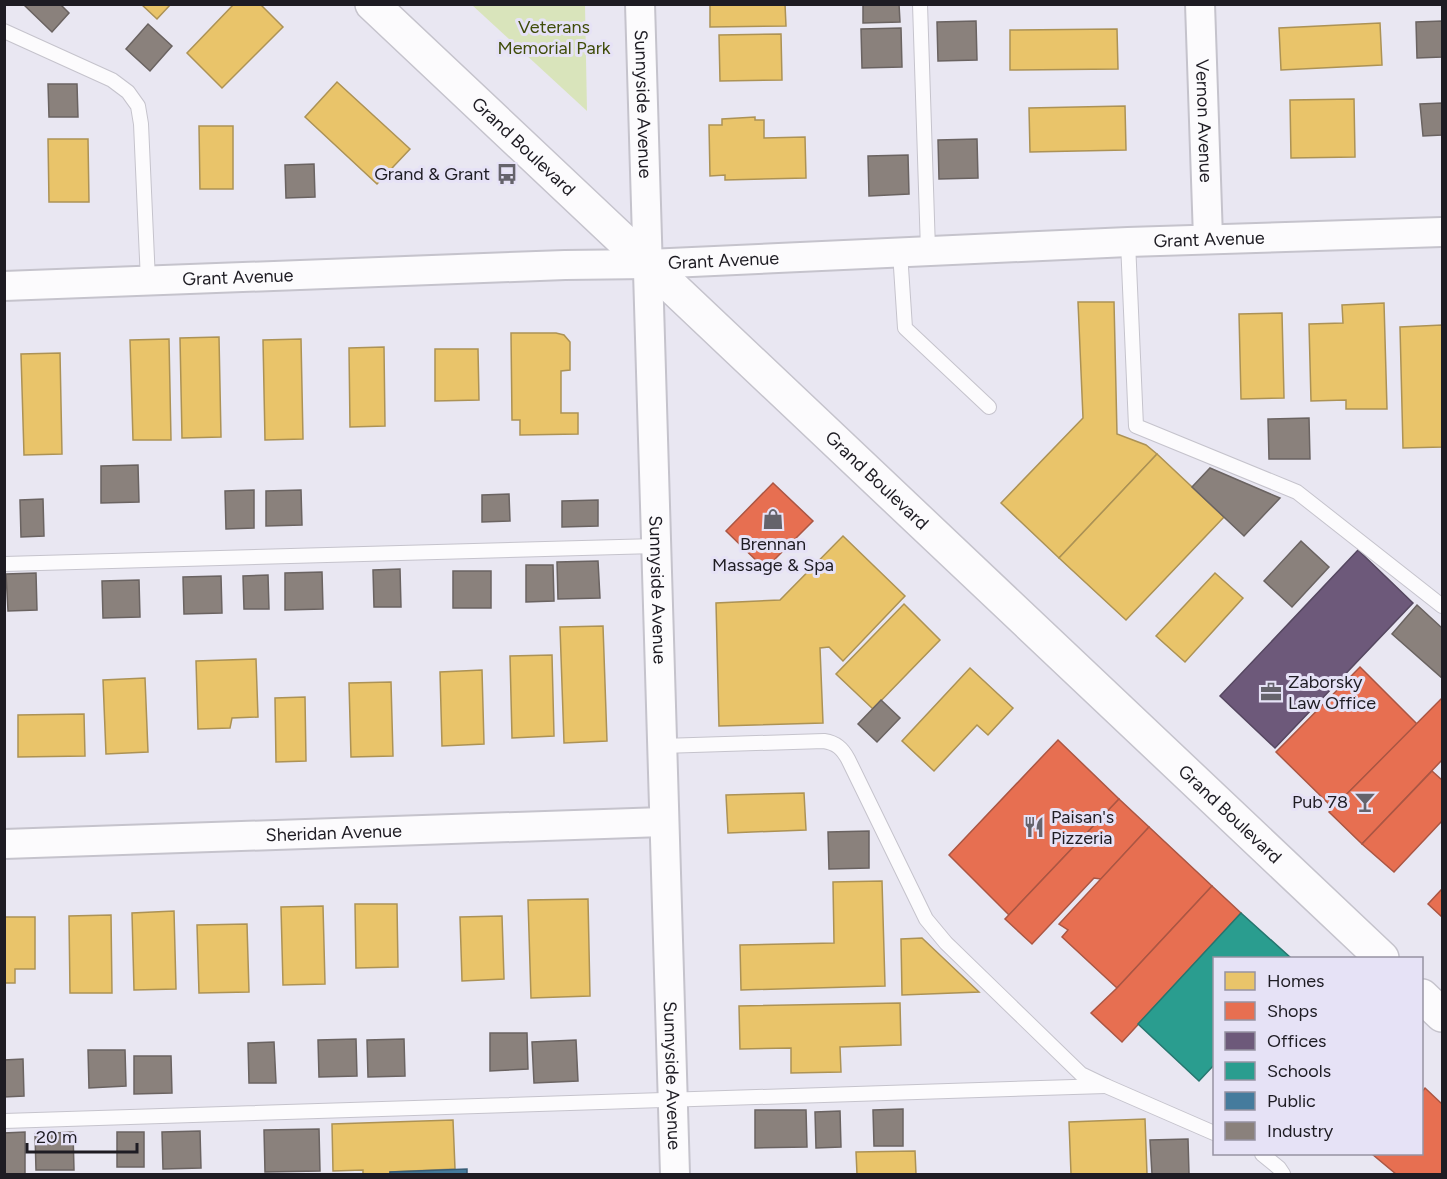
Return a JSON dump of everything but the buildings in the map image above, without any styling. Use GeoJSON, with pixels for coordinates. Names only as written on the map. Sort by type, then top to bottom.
{"type":"FeatureCollection","features":[{"type":"Feature","properties":{"kind":"street","name":"Grand Boulevard"},"geometry":{"type":"LineString","coordinates":[[372,4],[1381,957]]}},
{"type":"Feature","properties":{"kind":"street","name":"Sunnyside Avenue"},"geometry":{"type":"LineString","coordinates":[[640,4],[675,1174]]}},
{"type":"Feature","properties":{"kind":"street","name":"Vernon Avenue"},"geometry":{"type":"LineString","coordinates":[[1200,4],[1208,238]]}},
{"type":"Feature","properties":{"kind":"street","name":"Grant Avenue"},"geometry":{"type":"LineString","coordinates":[[4,286],[565,265],[648,264],[1208,238],[1443,232]]}},
{"type":"Feature","properties":{"kind":"street","name":"Sheridan Avenue"},"geometry":{"type":"LineString","coordinates":[[4,844],[663,822]]}},
{"type":"Feature","properties":{"kind":"street"},"geometry":{"type":"LineString","coordinates":[[1423,997],[1443,1015]]}},
{"type":"Feature","properties":{"kind":"lane"},"geometry":{"type":"LineString","coordinates":[[920,4],[928,250]]}},
{"type":"Feature","properties":{"kind":"lane"},"geometry":{"type":"LineString","coordinates":[[4,31],[112,80],[128,92],[138,106],[141,124],[148,281]]}},
{"type":"Feature","properties":{"kind":"lane"},"geometry":{"type":"LineString","coordinates":[[1128,242],[1136,426],[1297,492],[1443,606]]}},
{"type":"Feature","properties":{"kind":"lane"},"geometry":{"type":"LineString","coordinates":[[900,252],[905,328],[989,407]]}},
{"type":"Feature","properties":{"kind":"lane"},"geometry":{"type":"LineString","coordinates":[[4,564],[656,546]]}},
{"type":"Feature","properties":{"kind":"lane"},"geometry":{"type":"LineString","coordinates":[[662,746],[824,741],[837,745],[848,759],[926,920],[946,943],[1081,1074],[1213,1131]]}},
{"type":"Feature","properties":{"kind":"lane"},"geometry":{"type":"LineString","coordinates":[[4,1121],[1106,1086]]}},
{"type":"Feature","properties":{"kind":"lane"},"geometry":{"type":"LineString","coordinates":[[1263,1155],[1283,1174]]}},
{"type":"Feature","properties":{"kind":"green space","name":"Veterans Memorial Park"},"geometry":{"type":"Polygon","coordinates":[[[472,5],[585,5],[587,111],[472,5]]]}},
{"type":"Feature","properties":{"kind":"place","name":"Grand & Grant"},"geometry":{"type":"Point","coordinates":[507,174]}},
{"type":"Feature","properties":{"kind":"place","name":"Brennan Massage & Spa"},"geometry":{"type":"Point","coordinates":[773,519]}},
{"type":"Feature","properties":{"kind":"place","name":"Zaborsky Law Office"},"geometry":{"type":"Point","coordinates":[1271,692]}},
{"type":"Feature","properties":{"kind":"place","name":"Pub 78"},"geometry":{"type":"Point","coordinates":[1365,802]}},
{"type":"Feature","properties":{"kind":"place","name":"Paisan's Pizzeria"},"geometry":{"type":"Point","coordinates":[1034,827]}}]}
